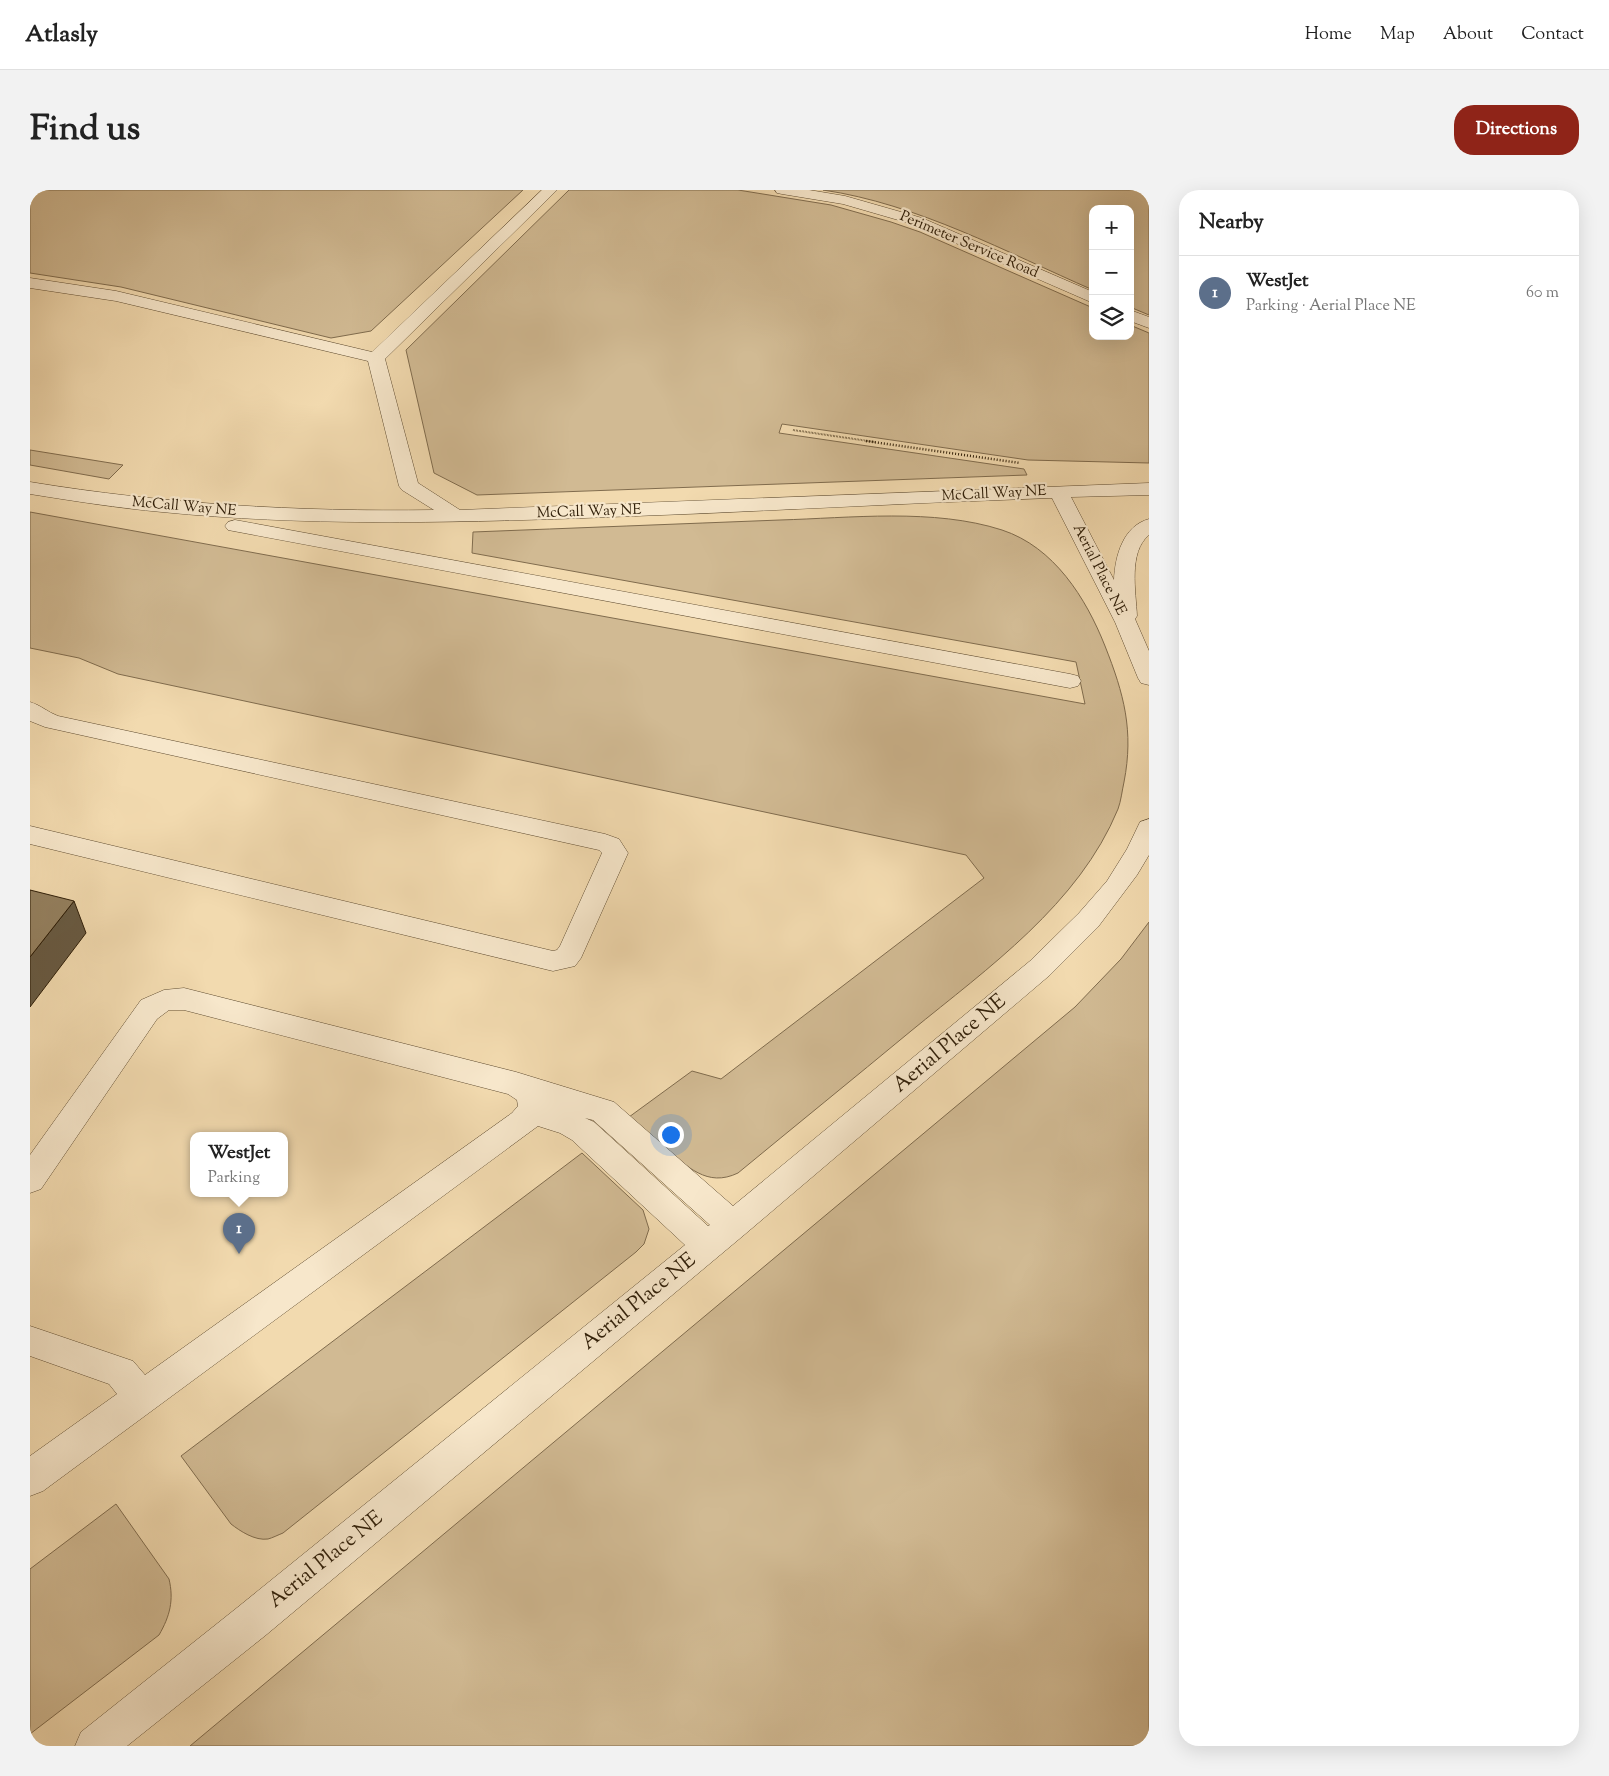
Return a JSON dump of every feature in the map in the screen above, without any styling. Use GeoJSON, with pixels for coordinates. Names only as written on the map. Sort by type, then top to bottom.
{"type":"FeatureCollection","features":[{"type":"Feature","properties":{"kind":"street"},"geometry":{"type":"LineString","coordinates":[[376,358],[550,190]]}},
{"type":"Feature","properties":{"kind":"street","name":"Perimeter Service Road"},"geometry":{"type":"LineString","coordinates":[[782,190],[845,200],[909,218],[939,229],[1089,296]]}},
{"type":"Feature","properties":{"kind":"street"},"geometry":{"type":"LineString","coordinates":[[30,283],[116,296],[376,358]]}},
{"type":"Feature","properties":{"kind":"street"},"geometry":{"type":"LineString","coordinates":[[1134,317],[1149,323]]}},
{"type":"Feature","properties":{"kind":"street"},"geometry":{"type":"LineString","coordinates":[[376,358],[409,486],[457,516]]}},
{"type":"Feature","properties":{"kind":"street","name":"McCall Way NE"},"geometry":{"type":"LineString","coordinates":[[36,490],[144,504],[260,514],[457,516],[652,510],[1058,491],[1149,489]]}},
{"type":"Feature","properties":{"kind":"street"},"geometry":{"type":"LineString","coordinates":[[36,490],[1070,681]]}},
{"type":"Feature","properties":{"kind":"street","name":"Aerial Place NE"},"geometry":{"type":"LineString","coordinates":[[1058,491],[1126,622],[1149,678]]}},
{"type":"Feature","properties":{"kind":"street"},"geometry":{"type":"LineString","coordinates":[[1126,622],[1126,561],[1128,548],[1133,538],[1149,525]]}},
{"type":"Feature","properties":{"kind":"street"},"geometry":{"type":"LineString","coordinates":[[30,709],[41,718],[53,722],[605,843],[610,845],[615,853],[571,951],[565,959],[553,961],[30,835]]}},
{"type":"Feature","properties":{"kind":"street","name":"Aerial Place NE"},"geometry":{"type":"LineString","coordinates":[[116,1739],[252,1621],[708,1246],[1040,968],[1079,930],[1117,887],[1140,850],[1149,828]]}},
{"type":"Feature","properties":{"kind":"street"},"geometry":{"type":"LineString","coordinates":[[30,1180],[147,1011],[152,1006],[168,999],[176,998],[516,1084],[603,1111],[733,1225]]}},
{"type":"Feature","properties":{"kind":"street"},"geometry":{"type":"LineString","coordinates":[[30,1478],[523,1122],[532,1112],[533,1101],[524,1087],[516,1084]]}},
{"type":"Feature","properties":{"kind":"street"},"geometry":{"type":"LineString","coordinates":[[532,1112],[569,1123],[584,1131],[708,1246]]}},
{"type":"Feature","properties":{"kind":"street"},"geometry":{"type":"LineString","coordinates":[[30,1341],[121,1372],[141,1397]]}},
{"type":"Feature","properties":{"kind":"path"},"geometry":{"type":"LineString","coordinates":[[792,430],[1026,464]]}},
{"type":"Feature","properties":{"kind":"shaded area"},"geometry":{"type":"Polygon","coordinates":[[[30,190],[523,190],[371,331],[331,338],[121,287],[30,273],[30,190]]]}},
{"type":"Feature","properties":{"kind":"shaded area"},"geometry":{"type":"Polygon","coordinates":[[[569,190],[738,190],[831,205],[920,232],[1089,306],[1089,340],[1134,340],[1134,327],[1149,333],[1149,463],[1028,460],[782,424],[779,433],[1024,469],[1027,475],[477,495],[434,473],[406,350],[569,190]]]}},
{"type":"Feature","properties":{"kind":"shaded area"},"geometry":{"type":"Polygon","coordinates":[[[823,190],[1149,190],[1149,315],[1134,309],[1134,205],[1089,205],[1089,288],[961,231],[893,206],[823,190]]]}},
{"type":"Feature","properties":{"kind":"shaded area"},"geometry":{"type":"Polygon","coordinates":[[[30,450],[123,465],[109,479],[30,465],[30,450]]]}},
{"type":"Feature","properties":{"kind":"shaded area"},"geometry":{"type":"Polygon","coordinates":[[[30,512],[1085,704],[1076,662],[472,553],[473,532],[863,516],[920,517],[976,523],[1002,530],[1021,538],[1037,549],[1066,576],[1088,610],[1105,646],[1117,680],[1125,713],[1128,746],[1120,803],[1101,843],[1080,875],[1029,932],[970,983],[738,1173],[717,1178],[707,1176],[698,1173],[681,1162],[629,1117],[692,1071],[721,1079],[984,878],[966,855],[118,674],[79,658],[30,648],[30,512]]]}},
{"type":"Feature","properties":{"kind":"shaded area"},"geometry":{"type":"Polygon","coordinates":[[[1149,922],[1149,1746],[190,1746],[1075,1007],[1121,959],[1149,922]]]}},
{"type":"Feature","properties":{"kind":"shaded area"},"geometry":{"type":"Polygon","coordinates":[[[582,1153],[643,1210],[649,1229],[644,1244],[283,1533],[263,1539],[253,1537],[231,1524],[181,1456],[582,1153]]]}},
{"type":"Feature","properties":{"kind":"shaded area"},"geometry":{"type":"Polygon","coordinates":[[[116,1504],[169,1579],[171,1601],[166,1621],[159,1635],[30,1734],[30,1569],[116,1504]]]}},
{"type":"Feature","properties":{"kind":"building"},"geometry":{"type":"Polygon","coordinates":[[[30,890],[74,901],[30,957],[30,890]]]}},
{"type":"Feature","properties":{"kind":"place","name":"WestJet"},"geometry":{"type":"Point","coordinates":[239,1254]}}]}
